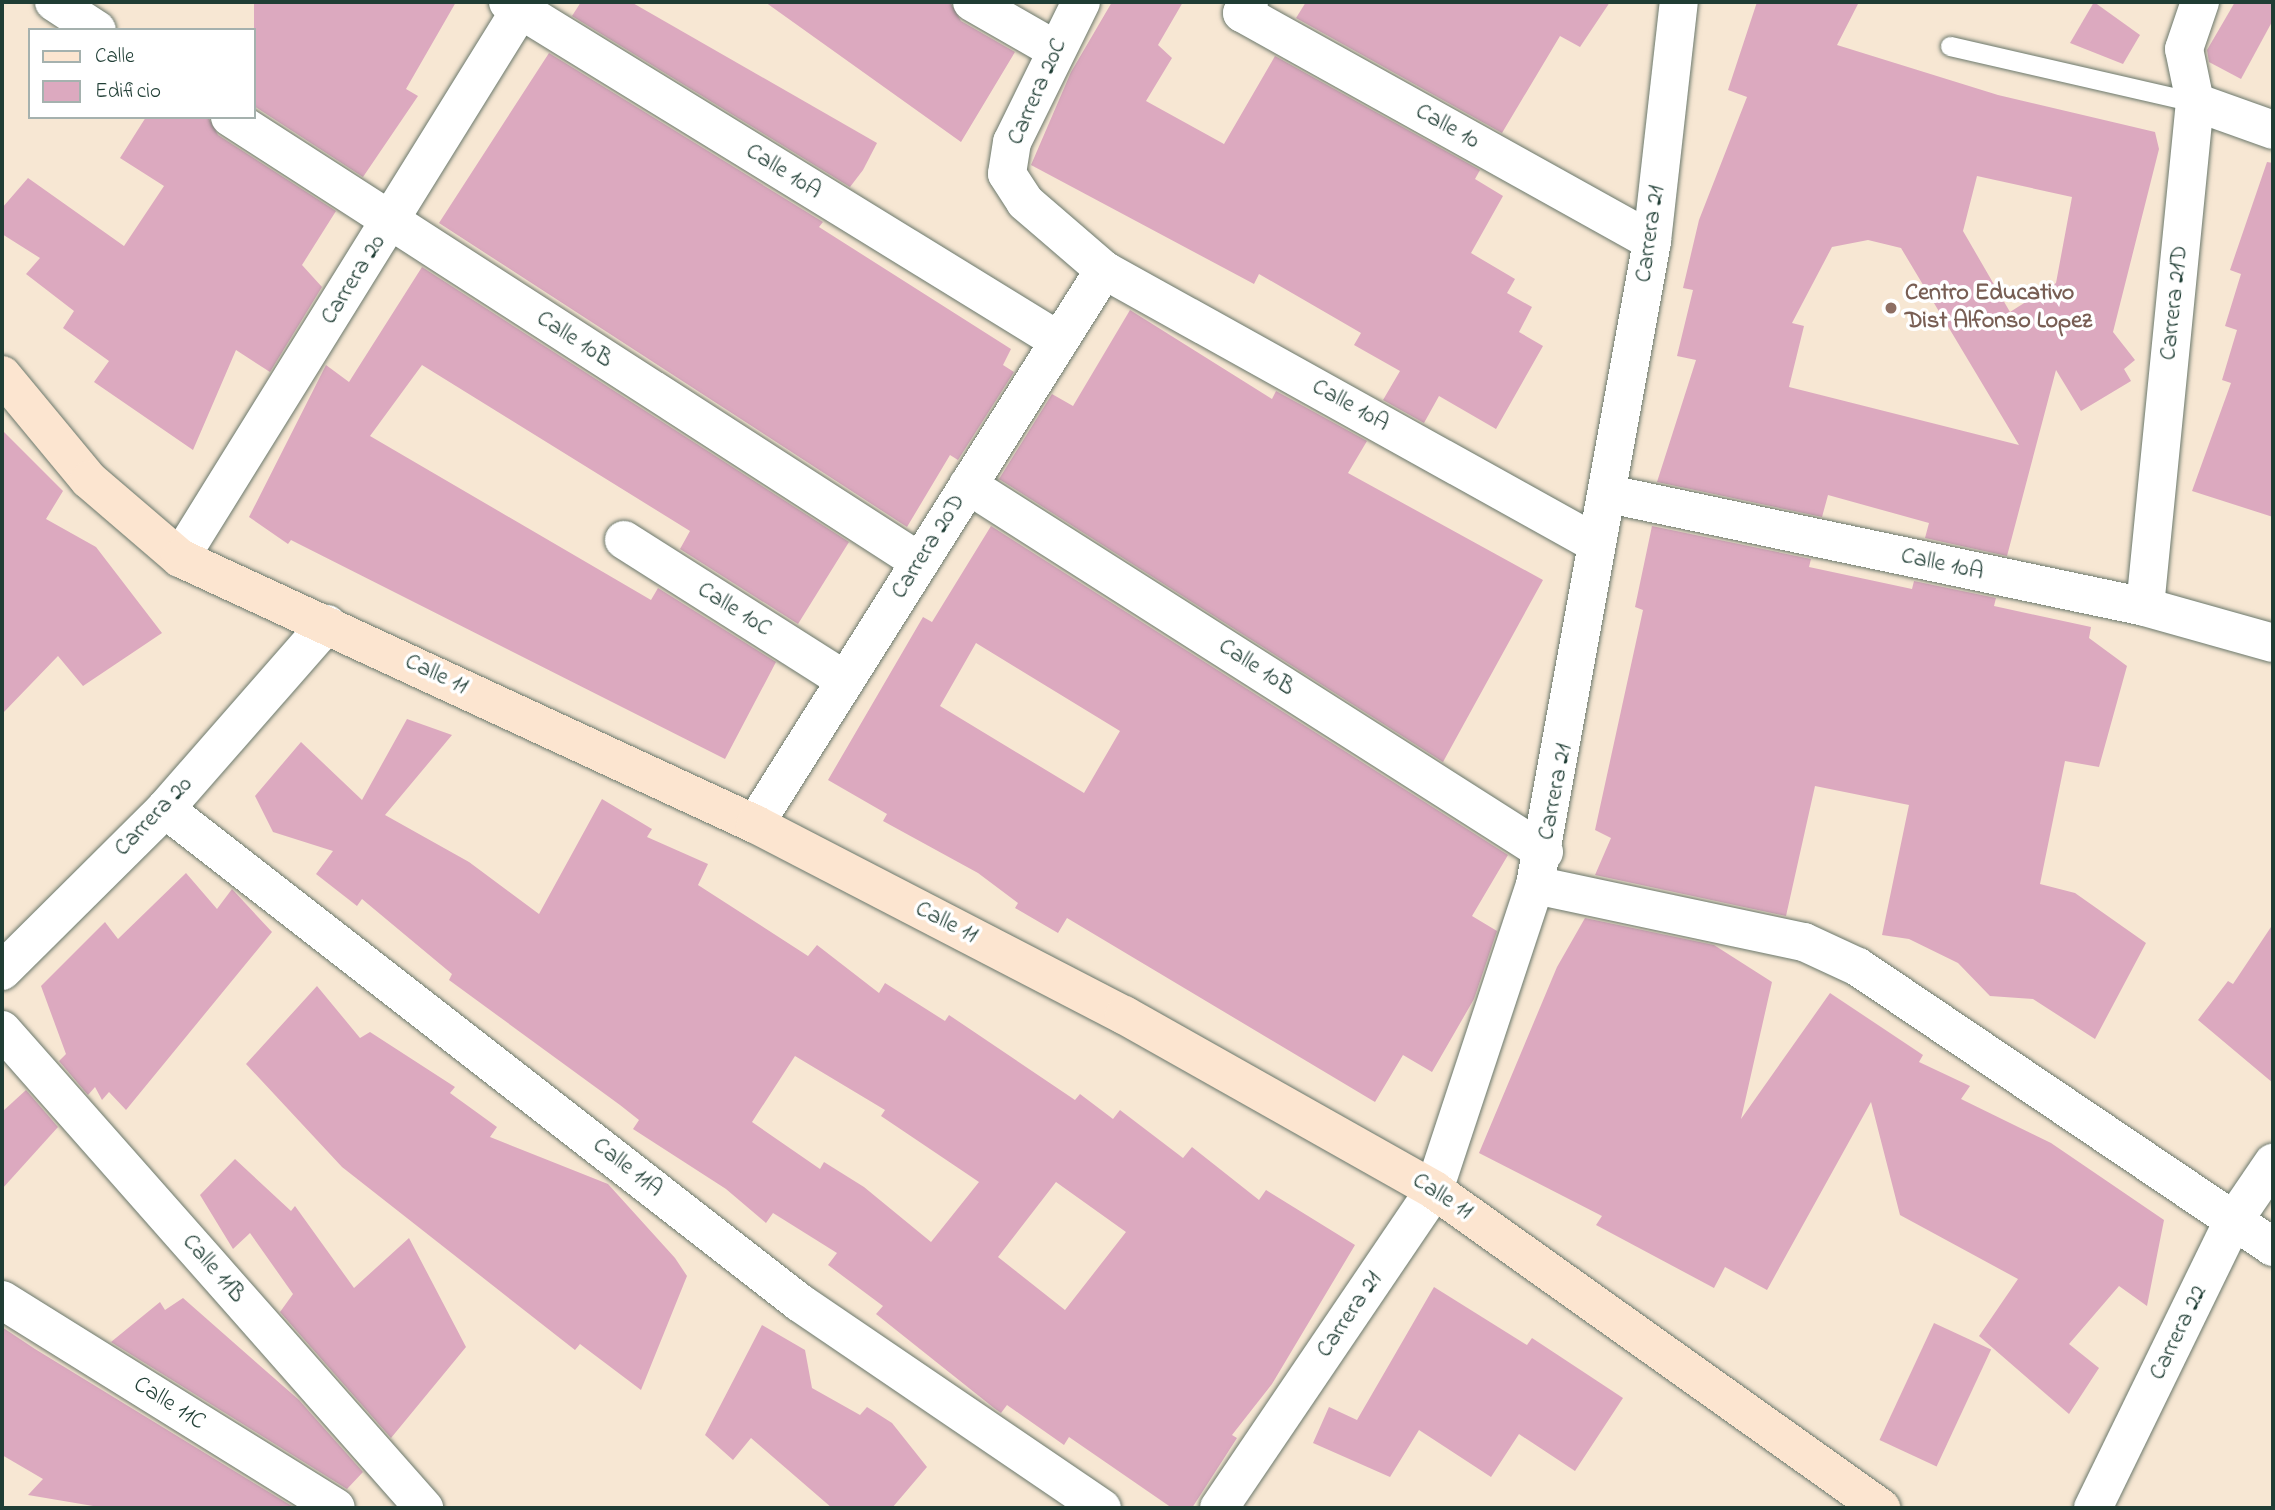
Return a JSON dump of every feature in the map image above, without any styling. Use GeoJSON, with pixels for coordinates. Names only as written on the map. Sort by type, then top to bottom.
{"type":"FeatureCollection","features":[{"type":"Feature","properties":{"kind":"street"},"geometry":{"type":"LineString","coordinates":[[54,2],[94,28]]}},
{"type":"Feature","properties":{"kind":"street"},"geometry":{"type":"LineString","coordinates":[[972,2],[1054,49]]}},
{"type":"Feature","properties":{"kind":"street","name":"Carrera 20C"},"geometry":{"type":"LineString","coordinates":[[1081,2],[1054,49],[1012,142],[1007,174],[1025,202],[1104,270]]}},
{"type":"Feature","properties":{"kind":"street","name":"Carrera 21"},"geometry":{"type":"LineString","coordinates":[[1219,1508],[1434,1190],[1540,869],[1595,542],[1609,494],[1652,241],[1679,2]]}},
{"type":"Feature","properties":{"kind":"street","name":"Carrera 21D"},"geometry":{"type":"LineString","coordinates":[[2145,607],[2195,102],[2183,50],[2200,2]]}},
{"type":"Feature","properties":{"kind":"street","name":"Carrera 20"},"geometry":{"type":"LineString","coordinates":[[180,558],[390,222],[518,5]]}},
{"type":"Feature","properties":{"kind":"street","name":"Calle 10A"},"geometry":{"type":"LineString","coordinates":[[518,5],[1059,341]]}},
{"type":"Feature","properties":{"kind":"street","name":"Calle 10"},"geometry":{"type":"LineString","coordinates":[[1246,8],[1652,241]]}},
{"type":"Feature","properties":{"kind":"street"},"geometry":{"type":"LineString","coordinates":[[2195,102],[2273,130]]}},
{"type":"Feature","properties":{"kind":"street","name":"Calle 10B"},"geometry":{"type":"LineString","coordinates":[[233,119],[920,562]]}},
{"type":"Feature","properties":{"kind":"street","name":"Calle 10A"},"geometry":{"type":"LineString","coordinates":[[1104,270],[1595,542]]}},
{"type":"Feature","properties":{"kind":"street","name":"Carrera 20D"},"geometry":{"type":"LineString","coordinates":[[755,824],[1104,270]]}},
{"type":"Feature","properties":{"kind":"street","name":"Calle 11"},"geometry":{"type":"LineString","coordinates":[[2,375],[89,480],[180,558],[755,824],[1124,1015],[1434,1190],[1881,1508]]}},
{"type":"Feature","properties":{"kind":"street","name":"Calle 10B"},"geometry":{"type":"LineString","coordinates":[[968,485],[1540,869]]}},
{"type":"Feature","properties":{"kind":"street","name":"Calle 10A"},"geometry":{"type":"LineString","coordinates":[[1609,494],[2145,607],[2273,643]]}},
{"type":"Feature","properties":{"kind":"street","name":"Calle 10C"},"geometry":{"type":"LineString","coordinates":[[624,540],[845,680]]}},
{"type":"Feature","properties":{"kind":"street","name":"Carrera 20"},"geometry":{"type":"LineString","coordinates":[[2,971],[165,809],[327,624]]}},
{"type":"Feature","properties":{"kind":"street","name":"Calle 11A"},"geometry":{"type":"LineString","coordinates":[[165,809],[800,1303],[1102,1508]]}},
{"type":"Feature","properties":{"kind":"street"},"geometry":{"type":"LineString","coordinates":[[1540,869],[1804,942],[1858,967],[2232,1223],[2273,1247]]}},
{"type":"Feature","properties":{"kind":"street","name":"Calle 11B"},"geometry":{"type":"LineString","coordinates":[[2,1030],[424,1508]]}},
{"type":"Feature","properties":{"kind":"street","name":"Carrera 22"},"geometry":{"type":"LineString","coordinates":[[2093,1508],[2232,1223],[2273,1163]]}},
{"type":"Feature","properties":{"kind":"street","name":"Calle 11C"},"geometry":{"type":"LineString","coordinates":[[2,1300],[336,1508]]}},
{"type":"Feature","properties":{"kind":"lane"},"geometry":{"type":"LineString","coordinates":[[1950,46],[2195,102]]}},
{"type":"Feature","properties":{"kind":"building"},"geometry":{"type":"Polygon","coordinates":[[[254,2],[456,2],[406,89],[418,96],[363,177],[256,107],[254,2]]]}},
{"type":"Feature","properties":{"kind":"building"},"geometry":{"type":"Polygon","coordinates":[[[581,2],[631,2],[877,143],[863,170],[850,187],[572,16],[581,2]]]}},
{"type":"Feature","properties":{"kind":"building"},"geometry":{"type":"Polygon","coordinates":[[[765,2],[950,2],[961,21],[1015,52],[961,142],[765,2]]]}},
{"type":"Feature","properties":{"kind":"building"},"geometry":{"type":"Polygon","coordinates":[[[1112,2],[1183,2],[1158,45],[1172,58],[1146,101],[1224,144],[1275,56],[1480,170],[1475,179],[1503,196],[1471,253],[1515,279],[1507,293],[1532,307],[1519,332],[1543,346],[1496,429],[1439,396],[1424,423],[1383,400],[1400,371],[1354,345],[1361,333],[1259,274],[1254,284],[1031,165],[1071,72],[1112,2]]]}},
{"type":"Feature","properties":{"kind":"building"},"geometry":{"type":"Polygon","coordinates":[[[1306,2],[1610,2],[1580,47],[1560,36],[1502,133],[1296,18],[1306,2]]]}},
{"type":"Feature","properties":{"kind":"building"},"geometry":{"type":"Polygon","coordinates":[[[1757,2],[1859,2],[1837,45],[1998,95],[2155,132],[2159,149],[2113,332],[2135,360],[2124,369],[2131,381],[2081,411],[2056,370],[2007,556],[1925,538],[1929,523],[1828,495],[1822,517],[1657,482],[1696,360],[1677,356],[1693,290],[1683,288],[1699,220],[1747,97],[1728,90],[1757,2]],[[1977,176],[1963,231],[2010,312],[2056,283],[2072,197],[1977,176]],[[1868,240],[1832,247],[1792,323],[1804,326],[1789,387],[2019,445],[1901,248],[1868,240]]]}},
{"type":"Feature","properties":{"kind":"building"},"geometry":{"type":"Polygon","coordinates":[[[2094,2],[2140,35],[2123,64],[2070,43],[2094,2]]]}},
{"type":"Feature","properties":{"kind":"building"},"geometry":{"type":"Polygon","coordinates":[[[2235,2],[2273,2],[2273,20],[2241,79],[2209,62],[2207,50],[2235,2]]]}},
{"type":"Feature","properties":{"kind":"building"},"geometry":{"type":"Polygon","coordinates":[[[549,53],[823,222],[819,227],[1011,349],[1003,365],[1014,372],[958,460],[950,455],[907,527],[439,223],[549,53]]]}},
{"type":"Feature","properties":{"kind":"building"},"geometry":{"type":"Polygon","coordinates":[[[145,119],[209,119],[218,135],[336,211],[302,265],[322,287],[270,372],[236,350],[193,450],[94,382],[109,361],[63,328],[74,311],[26,274],[40,258],[2,234],[2,208],[28,178],[124,246],[164,186],[120,158],[145,119]]]}},
{"type":"Feature","properties":{"kind":"building"},"geometry":{"type":"Polygon","coordinates":[[[2267,162],[2273,163],[2273,517],[2192,491],[2231,383],[2222,380],[2237,330],[2225,326],[2241,274],[2230,270],[2267,162]]]}},
{"type":"Feature","properties":{"kind":"building"},"geometry":{"type":"Polygon","coordinates":[[[422,267],[849,542],[798,624],[680,549],[690,531],[422,365],[370,436],[651,600],[658,588],[776,662],[725,759],[291,540],[288,544],[249,517],[326,365],[349,382],[422,267]]]}},
{"type":"Feature","properties":{"kind":"building"},"geometry":{"type":"Polygon","coordinates":[[[1130,310],[1272,399],[1276,391],[1367,441],[1348,473],[1543,580],[1443,762],[999,479],[1052,394],[1073,406],[1130,310]]]}},
{"type":"Feature","properties":{"kind":"building"},"geometry":{"type":"Polygon","coordinates":[[[2,430],[63,491],[46,519],[96,547],[162,633],[83,686],[58,656],[2,714],[2,430]]]}},
{"type":"Feature","properties":{"kind":"building"},"geometry":{"type":"Polygon","coordinates":[[[991,526],[1508,855],[1472,916],[1497,931],[1474,999],[1432,1072],[1403,1055],[1375,1102],[1067,918],[1058,933],[1015,908],[1018,903],[978,873],[883,821],[887,814],[828,780],[923,617],[932,622],[991,526]],[[976,643],[940,706],[1084,793],[1120,731],[976,643]]]}},
{"type":"Feature","properties":{"kind":"building"},"geometry":{"type":"Polygon","coordinates":[[[1652,526],[1811,559],[1809,567],[1912,589],[1914,581],[1996,598],[1994,606],[2091,627],[2089,638],[2127,666],[2099,767],[2065,761],[2040,884],[2075,893],[2146,943],[2095,1039],[2033,999],[1990,996],[1958,963],[1909,939],[1882,935],[1909,805],[1815,786],[1786,916],[1595,875],[1611,838],[1595,830],[1643,610],[1635,607],[1652,526]]]}},
{"type":"Feature","properties":{"kind":"building"},"geometry":{"type":"Polygon","coordinates":[[[407,719],[452,735],[385,815],[469,862],[539,914],[602,799],[652,829],[647,837],[708,864],[698,885],[808,956],[817,945],[879,993],[885,983],[945,1021],[949,1015],[1075,1100],[1080,1094],[1113,1119],[1120,1110],[1183,1158],[1192,1147],[1259,1200],[1266,1190],[1355,1245],[1272,1384],[1232,1435],[1237,1438],[1192,1508],[1172,1508],[1069,1437],[1064,1445],[1007,1405],[1001,1413],[994,1408],[876,1314],[883,1306],[828,1265],[837,1253],[773,1213],[766,1223],[726,1189],[633,1129],[639,1120],[449,980],[452,974],[362,899],[357,906],[316,874],[333,851],[273,832],[255,796],[301,742],[362,800],[407,719]],[[795,1056],[752,1122],[820,1169],[824,1162],[864,1187],[931,1242],[979,1182],[881,1116],[885,1110],[795,1056]],[[1056,1182],[998,1257],[1065,1310],[1126,1232],[1056,1182]]]}},
{"type":"Feature","properties":{"kind":"building"},"geometry":{"type":"Polygon","coordinates":[[[186,873],[217,909],[232,889],[272,932],[126,1110],[109,1092],[102,1100],[95,1087],[88,1095],[59,1061],[66,1054],[41,986],[105,922],[118,939],[186,873]]]}},
{"type":"Feature","properties":{"kind":"building"},"geometry":{"type":"Polygon","coordinates":[[[1585,918],[1714,945],[1772,982],[1741,1119],[1830,993],[1923,1055],[1919,1062],[1970,1086],[1961,1099],[2051,1143],[2164,1220],[2147,1306],[2119,1286],[2069,1344],[2099,1368],[2069,1414],[1979,1336],[2018,1279],[1900,1215],[1871,1102],[1767,1290],[1725,1267],[1714,1288],[1596,1225],[1602,1216],[1479,1153],[1557,967],[1585,918]]]}},
{"type":"Feature","properties":{"kind":"building"},"geometry":{"type":"Polygon","coordinates":[[[2273,924],[2273,1083],[2198,1020],[2228,981],[2233,984],[2273,924]]]}},
{"type":"Feature","properties":{"kind":"building"},"geometry":{"type":"Polygon","coordinates":[[[317,986],[360,1038],[370,1032],[455,1087],[450,1093],[497,1127],[490,1137],[608,1184],[675,1258],[687,1276],[641,1390],[580,1344],[575,1350],[342,1167],[246,1064],[317,986]]]}},
{"type":"Feature","properties":{"kind":"building"},"geometry":{"type":"Polygon","coordinates":[[[26,1090],[58,1127],[2,1189],[2,1112],[26,1090]]]}},
{"type":"Feature","properties":{"kind":"building"},"geometry":{"type":"Polygon","coordinates":[[[235,1159],[291,1211],[295,1206],[354,1288],[409,1238],[466,1347],[391,1438],[280,1312],[293,1294],[250,1233],[233,1249],[200,1195],[235,1159]]]}},
{"type":"Feature","properties":{"kind":"building"},"geometry":{"type":"Polygon","coordinates":[[[1434,1287],[1527,1345],[1532,1338],[1623,1398],[1575,1471],[1519,1434],[1491,1477],[1419,1430],[1390,1477],[1313,1443],[1329,1407],[1357,1420],[1434,1287]]]}},
{"type":"Feature","properties":{"kind":"building"},"geometry":{"type":"Polygon","coordinates":[[[183,1298],[299,1400],[363,1472],[347,1489],[111,1342],[160,1302],[165,1310],[183,1298]]]}},
{"type":"Feature","properties":{"kind":"building"},"geometry":{"type":"Polygon","coordinates":[[[1934,1323],[1991,1350],[1937,1467],[1879,1440],[1934,1323]]]}},
{"type":"Feature","properties":{"kind":"building"},"geometry":{"type":"Polygon","coordinates":[[[762,1325],[805,1350],[812,1388],[860,1415],[867,1407],[892,1423],[927,1467],[892,1508],[832,1508],[751,1438],[733,1460],[705,1435],[762,1325]]]}},
{"type":"Feature","properties":{"kind":"building"},"geometry":{"type":"Polygon","coordinates":[[[2,1327],[295,1508],[105,1508],[28,1495],[43,1479],[2,1455],[2,1327]]]}},
{"type":"Feature","properties":{"kind":"place","name":"Centro Educativo Dist Alfonso Lopez"},"geometry":{"type":"Point","coordinates":[1891,308]}}]}
